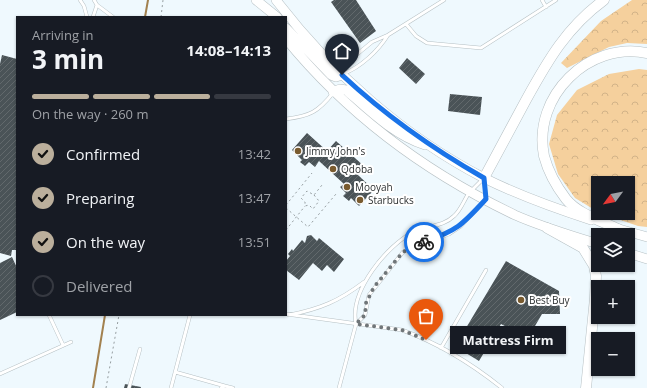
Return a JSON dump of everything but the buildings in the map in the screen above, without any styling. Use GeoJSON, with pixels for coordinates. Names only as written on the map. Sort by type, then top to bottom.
{"type":"FeatureCollection","features":[{"type":"Feature","properties":{"kind":"highway"},"geometry":{"type":"LineString","coordinates":[[484,178],[508,131],[563,39],[587,12],[604,0]]}},
{"type":"Feature","properties":{"kind":"highway"},"geometry":{"type":"LineString","coordinates":[[616,228],[577,208],[567,200],[549,172],[544,154],[545,123],[549,109],[560,88],[587,63],[611,53],[632,51],[647,53]]}},
{"type":"Feature","properties":{"kind":"highway"},"geometry":{"type":"LineString","coordinates":[[547,228],[583,248],[594,266],[596,276],[586,388]]}},
{"type":"Feature","properties":{"kind":"main road"},"geometry":{"type":"LineString","coordinates":[[256,0],[267,16]]}},
{"type":"Feature","properties":{"kind":"main road"},"geometry":{"type":"LineString","coordinates":[[256,0],[276,16]]}},
{"type":"Feature","properties":{"kind":"main road"},"geometry":{"type":"LineString","coordinates":[[276,0],[304,34],[340,73],[377,105],[434,148],[484,178],[553,208],[615,228]]}},
{"type":"Feature","properties":{"kind":"main road"},"geometry":{"type":"LineString","coordinates":[[287,29],[331,75],[336,77],[340,73]]}},
{"type":"Feature","properties":{"kind":"main road"},"geometry":{"type":"LineString","coordinates":[[287,40],[315,74],[333,92],[364,120],[396,144],[470,192],[515,215],[547,228],[591,242]]}},
{"type":"Feature","properties":{"kind":"main road"},"geometry":{"type":"LineString","coordinates":[[333,92],[340,89],[346,90],[386,124],[413,141],[434,148]]}},
{"type":"Feature","properties":{"kind":"main road"},"geometry":{"type":"LineString","coordinates":[[635,234],[647,238]]}},
{"type":"Feature","properties":{"kind":"main road"},"geometry":{"type":"LineString","coordinates":[[635,255],[647,259]]}},
{"type":"Feature","properties":{"kind":"lane"},"geometry":{"type":"LineString","coordinates":[[80,0],[88,16]]}},
{"type":"Feature","properties":{"kind":"lane"},"geometry":{"type":"LineString","coordinates":[[94,0],[97,5],[112,16]]}},
{"type":"Feature","properties":{"kind":"lane"},"geometry":{"type":"LineString","coordinates":[[340,73],[372,42],[388,35],[444,0]]}},
{"type":"Feature","properties":{"kind":"lane"},"geometry":{"type":"LineString","coordinates":[[542,0],[546,7]]}},
{"type":"Feature","properties":{"kind":"lane"},"geometry":{"type":"LineString","coordinates":[[406,24],[416,36],[428,43],[481,48],[556,0]]}},
{"type":"Feature","properties":{"kind":"lane"},"geometry":{"type":"LineString","coordinates":[[93,16],[97,5]]}},
{"type":"Feature","properties":{"kind":"lane"},"geometry":{"type":"LineString","coordinates":[[340,73],[352,71],[377,50],[388,35]]}},
{"type":"Feature","properties":{"kind":"lane"},"geometry":{"type":"LineString","coordinates":[[287,119],[303,117],[313,113],[321,108],[333,92]]}},
{"type":"Feature","properties":{"kind":"lane"},"geometry":{"type":"LineString","coordinates":[[287,315],[309,311],[334,302],[365,281],[397,243],[416,230],[445,223],[454,216],[470,192],[484,178]]}},
{"type":"Feature","properties":{"kind":"lane"},"geometry":{"type":"LineString","coordinates":[[356,324],[365,315],[367,299],[374,287],[403,252],[449,234],[461,226],[486,199],[484,178]]}},
{"type":"Feature","properties":{"kind":"lane"},"geometry":{"type":"LineString","coordinates":[[441,348],[486,270]]}},
{"type":"Feature","properties":{"kind":"lane"},"geometry":{"type":"LineString","coordinates":[[340,388],[356,324],[353,313],[365,281]]}},
{"type":"Feature","properties":{"kind":"lane"},"geometry":{"type":"LineString","coordinates":[[287,315],[402,330],[415,334],[475,367],[502,388]]}},
{"type":"Feature","properties":{"kind":"lane"},"geometry":{"type":"LineString","coordinates":[[49,316],[63,345]]}},
{"type":"Feature","properties":{"kind":"lane"},"geometry":{"type":"LineString","coordinates":[[171,388],[190,316]]}},
{"type":"Feature","properties":{"kind":"lane"},"geometry":{"type":"LineString","coordinates":[[0,374],[71,342]]}},
{"type":"Feature","properties":{"kind":"lane"},"geometry":{"type":"LineString","coordinates":[[129,388],[140,349]]}},
{"type":"Feature","properties":{"kind":"lane"},"geometry":{"type":"LineString","coordinates":[[175,372],[223,387],[233,388]]}},
{"type":"Feature","properties":{"kind":"path"},"geometry":{"type":"LineString","coordinates":[[161,16],[163,0]]}},
{"type":"Feature","properties":{"kind":"path"},"geometry":{"type":"LineString","coordinates":[[287,204],[312,173]]}},
{"type":"Feature","properties":{"kind":"path"},"geometry":{"type":"LineString","coordinates":[[314,195],[322,185]]}},
{"type":"Feature","properties":{"kind":"path"},"geometry":{"type":"LineString","coordinates":[[307,191],[314,195],[319,201],[313,209],[309,205],[305,206],[305,202],[301,198],[307,191]]}},
{"type":"Feature","properties":{"kind":"path"},"geometry":{"type":"LineString","coordinates":[[287,209],[308,227],[336,194]]}},
{"type":"Feature","properties":{"kind":"path"},"geometry":{"type":"LineString","coordinates":[[287,229],[305,206]]}},
{"type":"Feature","properties":{"kind":"path"},"geometry":{"type":"LineString","coordinates":[[106,388],[119,316]]}},
{"type":"Feature","properties":{"kind":"green space"},"geometry":{"type":"Polygon","coordinates":[[[632,0],[647,0],[647,44],[627,43],[609,47],[567,68],[561,63],[601,21],[632,0]]]}},
{"type":"Feature","properties":{"kind":"green space"},"geometry":{"type":"Polygon","coordinates":[[[639,69],[647,70],[647,227],[638,226],[620,220],[635,220],[635,176],[591,176],[591,208],[575,198],[558,174],[549,144],[557,115],[577,90],[609,74],[639,69]]]}},
{"type":"Feature","properties":{"kind":"waterway"},"geometry":{"type":"LineString","coordinates":[[145,16],[148,0]]}},
{"type":"Feature","properties":{"kind":"waterway"},"geometry":{"type":"LineString","coordinates":[[93,388],[105,316]]}},
{"type":"Feature","properties":{"kind":"way so far"},"geometry":{"type":"LineString","coordinates":[[424,242],[403,252],[374,287],[366,303],[365,315],[356,324],[387,326],[415,334],[426,340]]}},
{"type":"Feature","properties":{"kind":"place","name":"Jimmy John's"},"geometry":{"type":"Point","coordinates":[298,151]}},
{"type":"Feature","properties":{"kind":"place","name":"Qdoba"},"geometry":{"type":"Point","coordinates":[333,169]}},
{"type":"Feature","properties":{"kind":"place","name":"Mooyah"},"geometry":{"type":"Point","coordinates":[347,187]}},
{"type":"Feature","properties":{"kind":"place","name":"Starbucks"},"geometry":{"type":"Point","coordinates":[360,200]}},
{"type":"Feature","properties":{"kind":"place","name":"Best Buy"},"geometry":{"type":"Point","coordinates":[521,300]}},
{"type":"Feature","properties":{"kind":"place","name":"Mattress Firm"},"geometry":{"type":"Point","coordinates":[426,340]}},
{"type":"Feature","properties":{"kind":"route"},"geometry":{"type":"LineString","coordinates":[[342,75],[407,130],[484,178],[486,199],[479,207],[461,226],[449,234],[424,242]]}}]}
